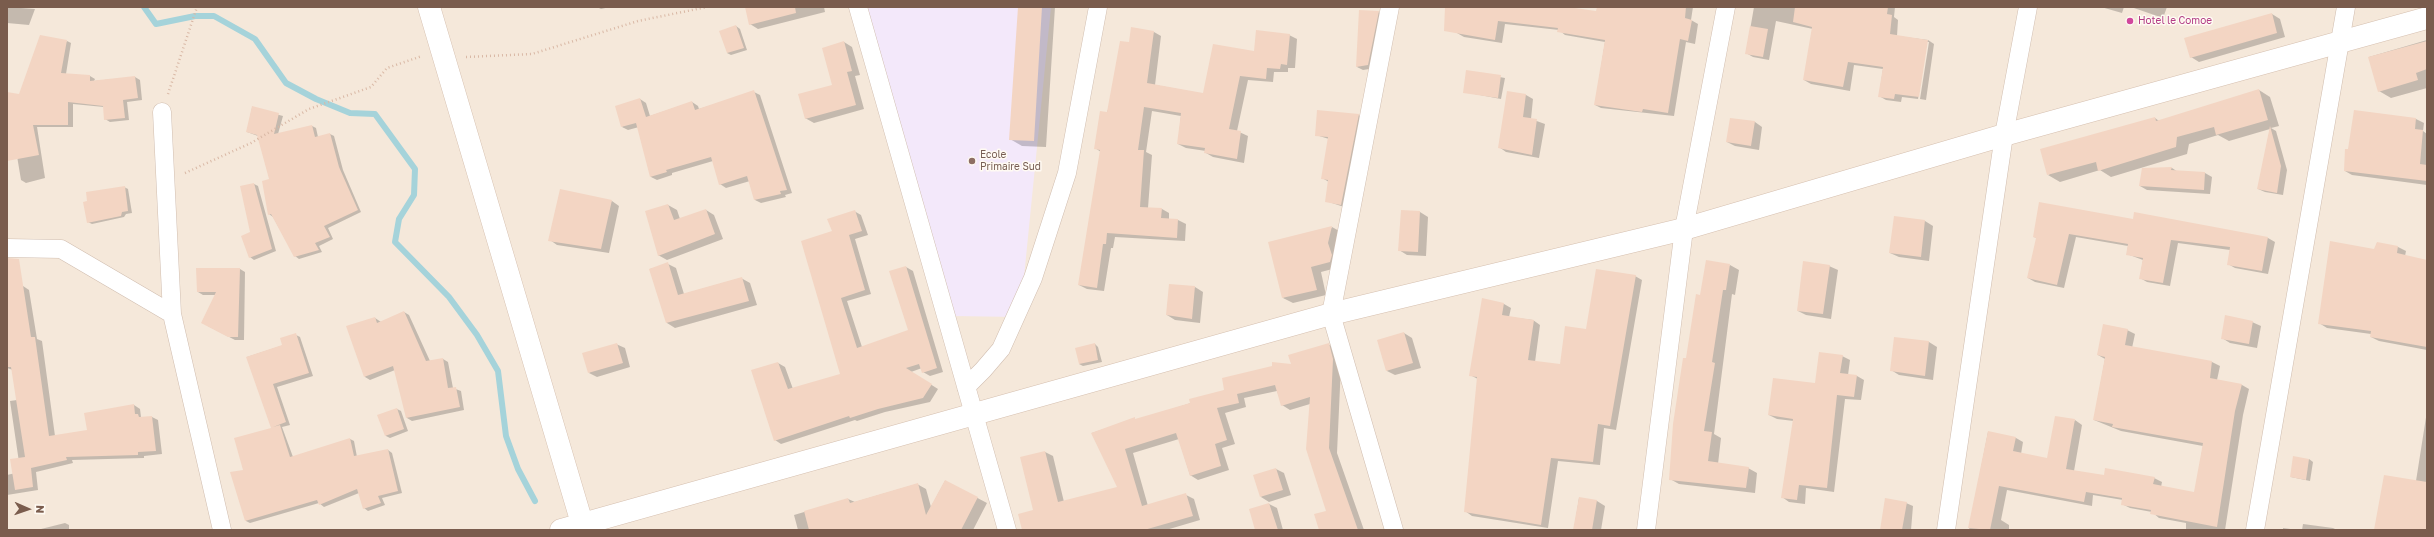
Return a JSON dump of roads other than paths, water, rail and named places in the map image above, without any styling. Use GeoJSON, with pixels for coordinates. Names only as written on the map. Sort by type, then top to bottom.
{"type":"FeatureCollection","features":[{"type":"Feature","properties":{"kind":"main road"},"geometry":{"type":"LineString","coordinates":[[429,7],[583,527]]}},
{"type":"Feature","properties":{"kind":"main road"},"geometry":{"type":"LineString","coordinates":[[561,530],[583,527],[973,414],[1331,314],[1684,230],[2004,136],[2427,18]]}},
{"type":"Feature","properties":{"kind":"street"},"geometry":{"type":"LineString","coordinates":[[858,7],[1007,530]]}},
{"type":"Feature","properties":{"kind":"street"},"geometry":{"type":"LineString","coordinates":[[966,387],[984,370],[1001,349],[1033,278],[1067,173],[1098,7]]}},
{"type":"Feature","properties":{"kind":"street"},"geometry":{"type":"LineString","coordinates":[[1390,7],[1331,314],[1394,530]]}},
{"type":"Feature","properties":{"kind":"street"},"geometry":{"type":"LineString","coordinates":[[1646,530],[1684,230],[1726,7]]}},
{"type":"Feature","properties":{"kind":"street"},"geometry":{"type":"LineString","coordinates":[[1946,530],[2004,136],[2028,7]]}},
{"type":"Feature","properties":{"kind":"street"},"geometry":{"type":"LineString","coordinates":[[2255,530],[2346,7]]}},
{"type":"Feature","properties":{"kind":"street"},"geometry":{"type":"LineString","coordinates":[[162,112],[172,314],[222,530]]}},
{"type":"Feature","properties":{"kind":"street"},"geometry":{"type":"LineString","coordinates":[[7,248],[61,249],[172,314]]}},
{"type":"Feature","properties":{"kind":"waterway"},"geometry":{"type":"LineString","coordinates":[[144,7],[156,24],[195,16],[214,16],[255,39],[286,83],[316,99],[350,113],[375,114],[415,169],[414,195],[399,219],[395,242],[449,297],[477,335],[498,371],[506,436],[518,469],[535,501]]}},
{"type":"Feature","properties":{"kind":"place","name":"Hotel le Comoe"},"geometry":{"type":"Point","coordinates":[2130,21]}},
{"type":"Feature","properties":{"kind":"place","name":"Ecole Primaire Sud"},"geometry":{"type":"Point","coordinates":[972,161]}}]}
